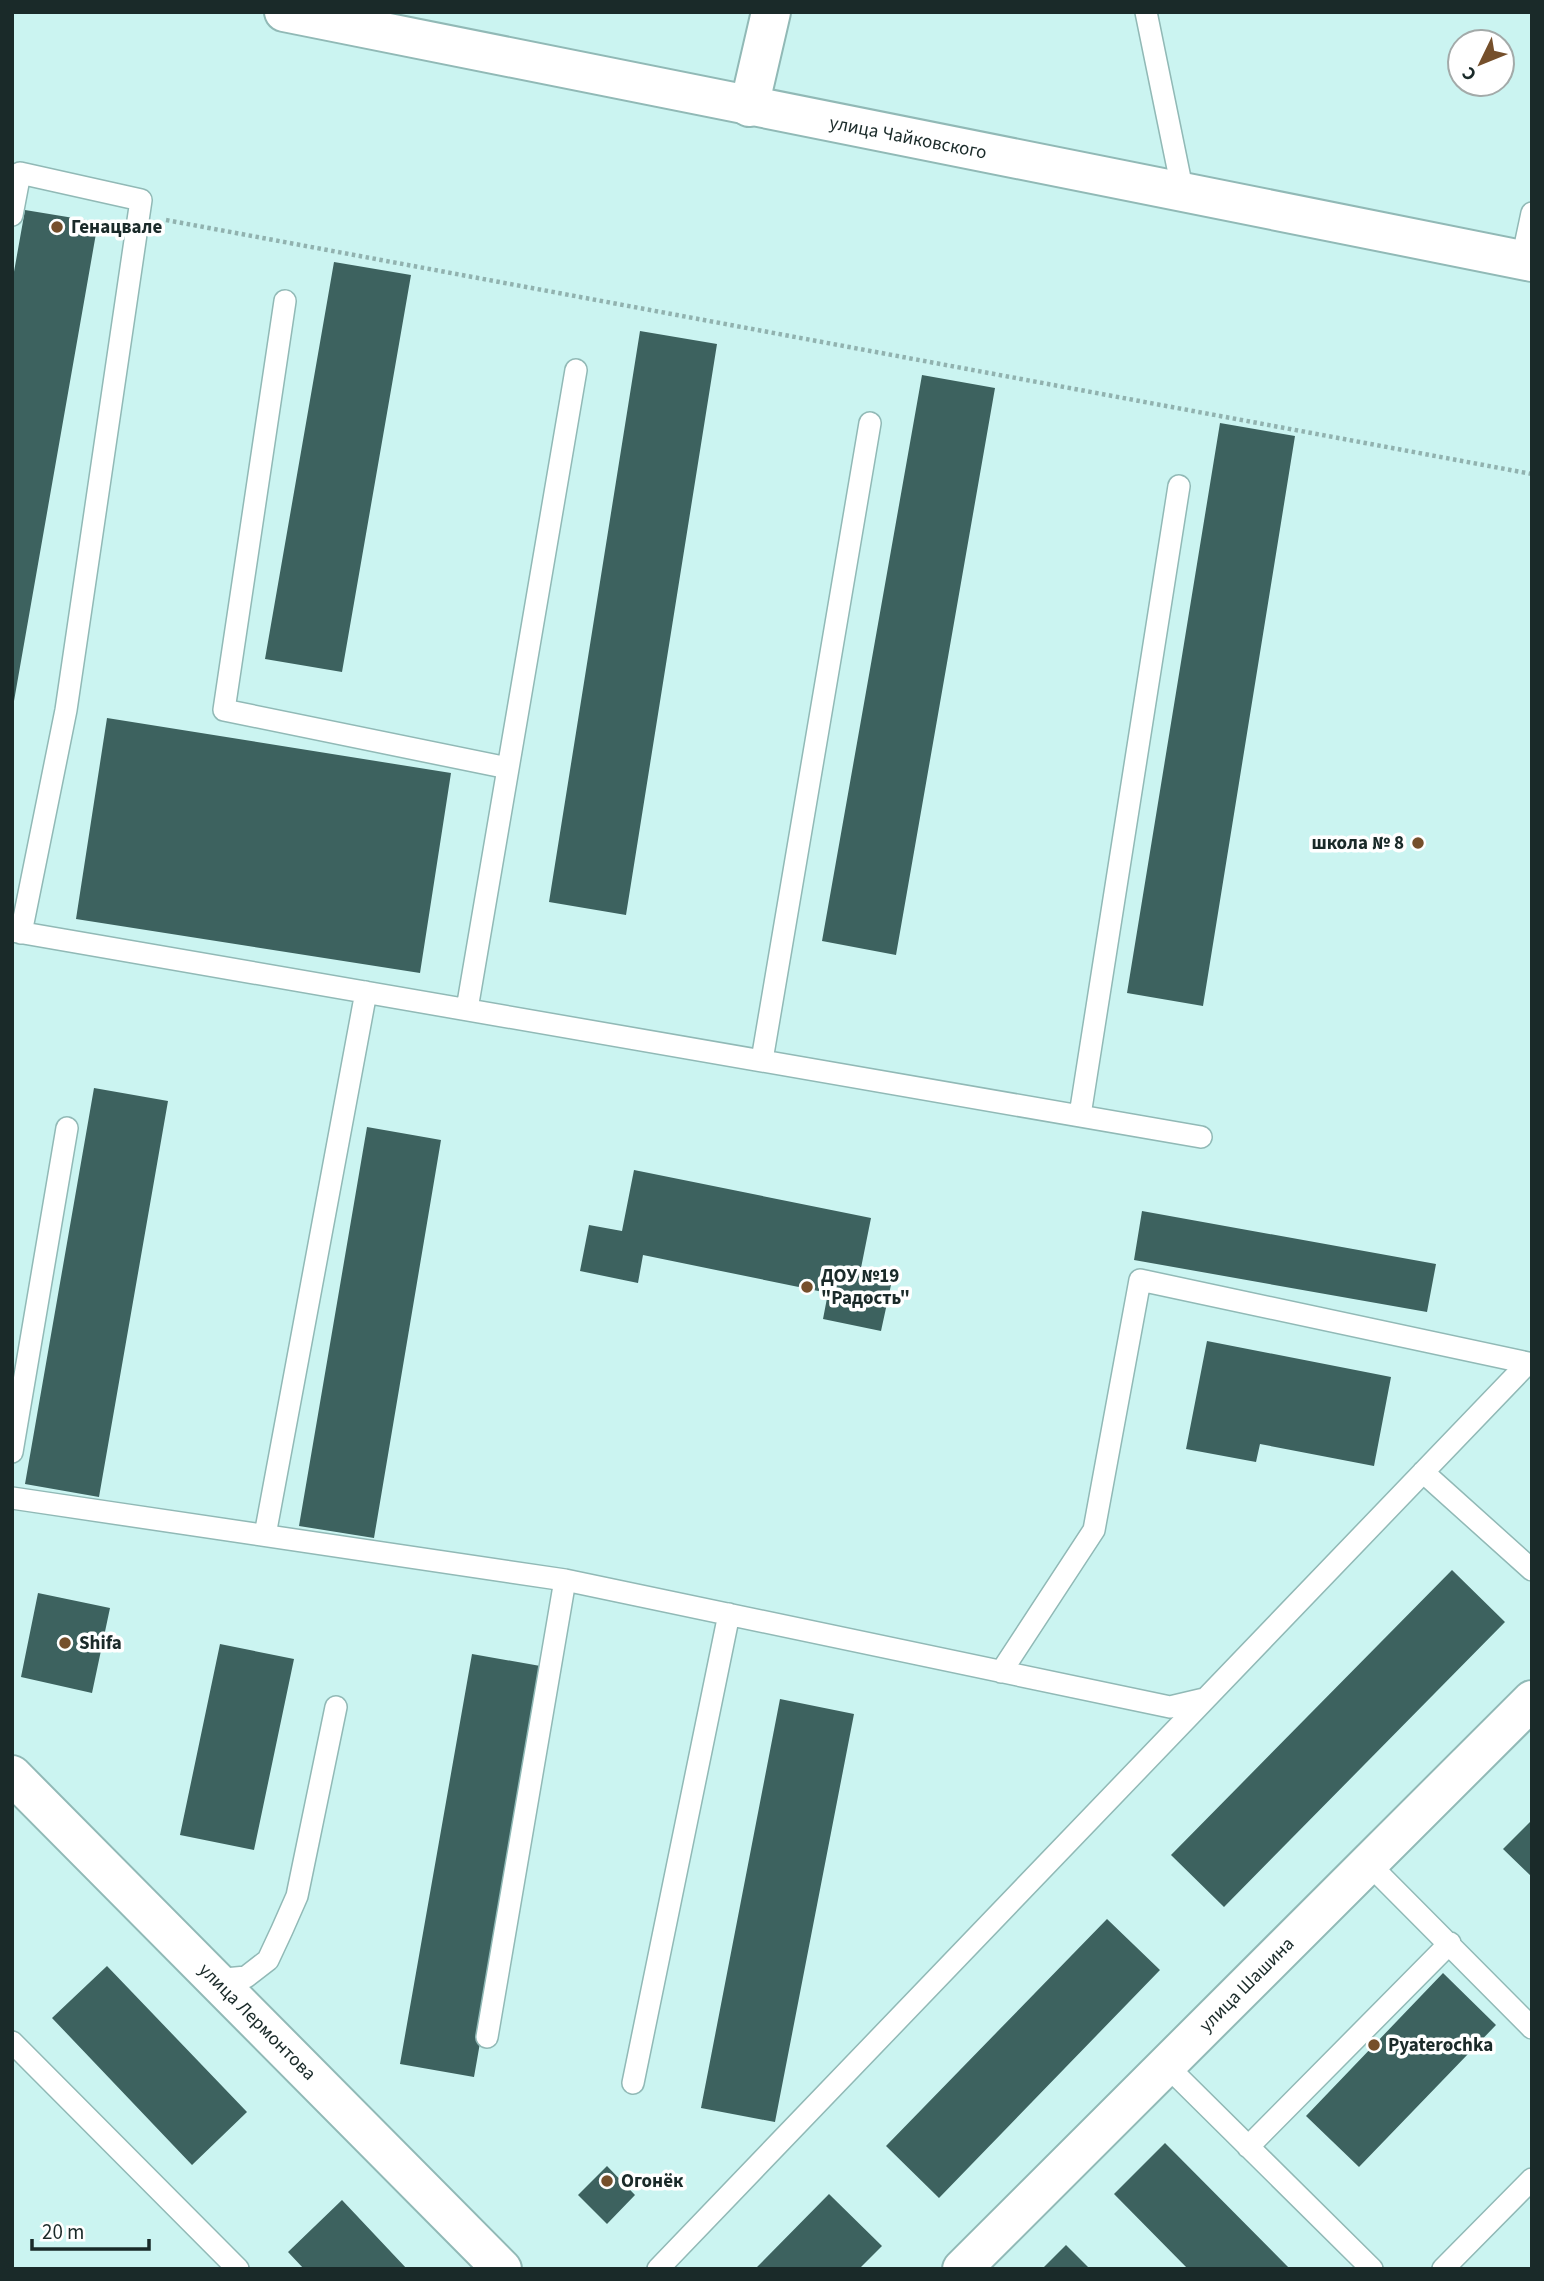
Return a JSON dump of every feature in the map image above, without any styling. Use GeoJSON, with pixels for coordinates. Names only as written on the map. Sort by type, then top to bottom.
{"type":"FeatureCollection","features":[{"type":"Feature","properties":{"kind":"main road","name":"улица Чайковского"},"geometry":{"type":"LineString","coordinates":[[284,12],[1527,261]]}},
{"type":"Feature","properties":{"kind":"main road"},"geometry":{"type":"LineString","coordinates":[[749,107],[771,12]]}},
{"type":"Feature","properties":{"kind":"main road","name":"улица Шашина"},"geometry":{"type":"LineString","coordinates":[[962,2269],[1368,1863],[1529,1709]]}},
{"type":"Feature","properties":{"kind":"main road","name":"улица Лермонтова"},"geometry":{"type":"LineString","coordinates":[[12,1775],[502,2269]]}},
{"type":"Feature","properties":{"kind":"lane"},"geometry":{"type":"LineString","coordinates":[[1146,12],[1183,193]]}},
{"type":"Feature","properties":{"kind":"lane"},"geometry":{"type":"LineString","coordinates":[[12,215],[20,173],[141,200],[66,710],[17,932],[1201,1138]]}},
{"type":"Feature","properties":{"kind":"lane"},"geometry":{"type":"LineString","coordinates":[[1527,261],[1532,213]]}},
{"type":"Feature","properties":{"kind":"lane"},"geometry":{"type":"LineString","coordinates":[[285,300],[223,710],[508,768]]}},
{"type":"Feature","properties":{"kind":"lane"},"geometry":{"type":"LineString","coordinates":[[467,1009],[576,370]]}},
{"type":"Feature","properties":{"kind":"lane"},"geometry":{"type":"LineString","coordinates":[[762,1060],[870,423]]}},
{"type":"Feature","properties":{"kind":"lane"},"geometry":{"type":"LineString","coordinates":[[1080,1115],[1179,486]]}},
{"type":"Feature","properties":{"kind":"lane"},"geometry":{"type":"LineString","coordinates":[[265,1535],[366,992]]}},
{"type":"Feature","properties":{"kind":"lane"},"geometry":{"type":"LineString","coordinates":[[12,1452],[67,1128]]}},
{"type":"Feature","properties":{"kind":"lane"},"geometry":{"type":"LineString","coordinates":[[659,2269],[1528,1363],[1140,1280],[1094,1530],[1001,1672]]}},
{"type":"Feature","properties":{"kind":"lane"},"geometry":{"type":"LineString","coordinates":[[1423,1472],[1532,1570]]}},
{"type":"Feature","properties":{"kind":"lane"},"geometry":{"type":"LineString","coordinates":[[12,1498],[565,1580],[1170,1707],[1206,1698]]}},
{"type":"Feature","properties":{"kind":"lane"},"geometry":{"type":"LineString","coordinates":[[487,2037],[565,1580]]}},
{"type":"Feature","properties":{"kind":"lane"},"geometry":{"type":"LineString","coordinates":[[633,2083],[729,1614]]}},
{"type":"Feature","properties":{"kind":"lane"},"geometry":{"type":"LineString","coordinates":[[215,1980],[246,1977],[257,1969],[268,1960],[282,1930],[297,1896],[336,1707]]}},
{"type":"Feature","properties":{"kind":"lane"},"geometry":{"type":"LineString","coordinates":[[1368,1863],[1532,2028]]}},
{"type":"Feature","properties":{"kind":"lane"},"geometry":{"type":"LineString","coordinates":[[1248,2147],[1450,1943]]}},
{"type":"Feature","properties":{"kind":"lane"},"geometry":{"type":"LineString","coordinates":[[12,2042],[238,2269]]}},
{"type":"Feature","properties":{"kind":"lane"},"geometry":{"type":"LineString","coordinates":[[1166,2065],[1371,2269]]}},
{"type":"Feature","properties":{"kind":"lane"},"geometry":{"type":"LineString","coordinates":[[1443,2269],[1532,2179]]}},
{"type":"Feature","properties":{"kind":"path"},"geometry":{"type":"LineString","coordinates":[[139,215],[1532,474]]}},
{"type":"Feature","properties":{"kind":"building"},"geometry":{"type":"Polygon","coordinates":[[[25,210],[98,222],[14,701],[12,283],[25,210]]]}},
{"type":"Feature","properties":{"kind":"building"},"geometry":{"type":"Polygon","coordinates":[[[334,262],[411,275],[342,672],[265,659],[334,262]]]}},
{"type":"Feature","properties":{"kind":"building"},"geometry":{"type":"Polygon","coordinates":[[[640,331],[717,344],[626,915],[549,902],[640,331]]]}},
{"type":"Feature","properties":{"kind":"building"},"geometry":{"type":"Polygon","coordinates":[[[922,375],[995,388],[896,955],[822,941],[922,375]]]}},
{"type":"Feature","properties":{"kind":"building"},"geometry":{"type":"Polygon","coordinates":[[[1220,423],[1295,436],[1203,1006],[1127,993],[1220,423]]]}},
{"type":"Feature","properties":{"kind":"building"},"geometry":{"type":"Polygon","coordinates":[[[107,718],[451,773],[420,973],[76,919],[107,718]]]}},
{"type":"Feature","properties":{"kind":"building"},"geometry":{"type":"Polygon","coordinates":[[[94,1088],[168,1101],[99,1497],[25,1484],[94,1088]]]}},
{"type":"Feature","properties":{"kind":"building"},"geometry":{"type":"Polygon","coordinates":[[[367,1127],[441,1140],[374,1538],[299,1526],[367,1127]]]}},
{"type":"Feature","properties":{"kind":"building"},"geometry":{"type":"Polygon","coordinates":[[[634,1170],[871,1218],[859,1278],[891,1285],[881,1331],[823,1319],[828,1293],[643,1255],[638,1283],[580,1271],[589,1225],[622,1231],[634,1170]]]}},
{"type":"Feature","properties":{"kind":"building"},"geometry":{"type":"Polygon","coordinates":[[[1142,1211],[1436,1264],[1427,1312],[1134,1260],[1142,1211]]]}},
{"type":"Feature","properties":{"kind":"building"},"geometry":{"type":"Polygon","coordinates":[[[1207,1341],[1391,1377],[1374,1466],[1260,1444],[1256,1462],[1186,1449],[1207,1341]]]}},
{"type":"Feature","properties":{"kind":"building"},"geometry":{"type":"Polygon","coordinates":[[[1452,1570],[1505,1622],[1224,1907],[1171,1855],[1452,1570]]]}},
{"type":"Feature","properties":{"kind":"building","name":"Shifa"},"geometry":{"type":"Polygon","coordinates":[[[38,1593],[110,1608],[92,1693],[21,1677],[38,1593]]]}},
{"type":"Feature","properties":{"kind":"building"},"geometry":{"type":"Polygon","coordinates":[[[220,1644],[294,1659],[254,1850],[180,1835],[220,1644]]]}},
{"type":"Feature","properties":{"kind":"building"},"geometry":{"type":"Polygon","coordinates":[[[472,1654],[546,1667],[474,2077],[400,2064],[472,1654]]]}},
{"type":"Feature","properties":{"kind":"building"},"geometry":{"type":"Polygon","coordinates":[[[780,1699],[854,1714],[775,2122],[701,2108],[780,1699]]]}},
{"type":"Feature","properties":{"kind":"building"},"geometry":{"type":"Polygon","coordinates":[[[1532,1820],[1532,1877],[1503,1849],[1532,1820]]]}},
{"type":"Feature","properties":{"kind":"building"},"geometry":{"type":"Polygon","coordinates":[[[1107,1919],[1160,1970],[939,2198],[886,2146],[1107,1919]]]}},
{"type":"Feature","properties":{"kind":"building"},"geometry":{"type":"Polygon","coordinates":[[[107,1966],[247,2112],[192,2165],[52,2018],[107,1966]]]}},
{"type":"Feature","properties":{"kind":"building"},"geometry":{"type":"Polygon","coordinates":[[[1443,1973],[1496,2025],[1359,2167],[1306,2116],[1443,1973]]]}},
{"type":"Feature","properties":{"kind":"building"},"geometry":{"type":"Polygon","coordinates":[[[1165,2143],[1290,2269],[1188,2269],[1114,2194],[1165,2143]]]}},
{"type":"Feature","properties":{"kind":"building","name":"Огонёк"},"geometry":{"type":"Polygon","coordinates":[[[607,2166],[635,2195],[607,2224],[578,2195],[607,2166]]]}},
{"type":"Feature","properties":{"kind":"building"},"geometry":{"type":"Polygon","coordinates":[[[829,2194],[882,2246],[859,2269],[755,2269],[829,2194]]]}},
{"type":"Feature","properties":{"kind":"building"},"geometry":{"type":"Polygon","coordinates":[[[342,2200],[407,2269],[304,2269],[288,2252],[342,2200]]]}},
{"type":"Feature","properties":{"kind":"building"},"geometry":{"type":"Polygon","coordinates":[[[1066,2245],[1090,2269],[1042,2269],[1066,2245]]]}},
{"type":"Feature","properties":{"kind":"place","name":"Генацвале"},"geometry":{"type":"Point","coordinates":[57,227]}},
{"type":"Feature","properties":{"kind":"place","name":"школа № 8"},"geometry":{"type":"Point","coordinates":[1418,843]}},
{"type":"Feature","properties":{"kind":"place","name":"ДОУ №19 \"Радость\""},"geometry":{"type":"Point","coordinates":[807,1287]}},
{"type":"Feature","properties":{"kind":"place","name":"Shifa"},"geometry":{"type":"Point","coordinates":[65,1643]}},
{"type":"Feature","properties":{"kind":"place","name":"Pyaterochka"},"geometry":{"type":"Point","coordinates":[1374,2045]}},
{"type":"Feature","properties":{"kind":"place","name":"Огонёк"},"geometry":{"type":"Point","coordinates":[607,2181]}}]}
